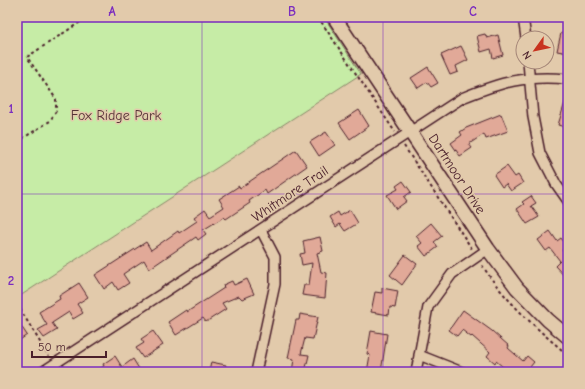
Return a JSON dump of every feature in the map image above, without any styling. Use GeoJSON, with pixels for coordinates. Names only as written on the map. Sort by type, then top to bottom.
{"type":"FeatureCollection","features":[{"type":"Feature","properties":{"kind":"street","name":"Dartmoor Drive"},"geometry":{"type":"LineString","coordinates":[[334,17],[488,250],[517,288],[548,320],[568,337]]}},
{"type":"Feature","properties":{"kind":"street"},"geometry":{"type":"LineString","coordinates":[[523,17],[525,30]]}},
{"type":"Feature","properties":{"kind":"street"},"geometry":{"type":"LineString","coordinates":[[529,70],[533,117],[540,153],[556,184],[568,201]]}},
{"type":"Feature","properties":{"kind":"street","name":"Whitmore Trail"},"geometry":{"type":"LineString","coordinates":[[42,372],[462,98],[510,80],[551,77],[568,79]]}},
{"type":"Feature","properties":{"kind":"street"},"geometry":{"type":"LineString","coordinates":[[256,372],[275,284],[275,257],[261,230]]}},
{"type":"Feature","properties":{"kind":"street"},"geometry":{"type":"LineString","coordinates":[[416,372],[428,307],[452,274],[488,250]]}},
{"type":"Feature","properties":{"kind":"street"},"geometry":{"type":"LineString","coordinates":[[419,355],[462,372]]}},
{"type":"Feature","properties":{"kind":"path"},"geometry":{"type":"LineString","coordinates":[[17,142],[50,121],[56,111],[56,100],[27,57],[88,17]]}},
{"type":"Feature","properties":{"kind":"path"},"geometry":{"type":"LineString","coordinates":[[17,304],[54,364]]}},
{"type":"Feature","properties":{"kind":"green space","name":"Fox Ridge Park"},"geometry":{"type":"Polygon","coordinates":[[[17,17],[324,17],[361,74],[17,298],[17,17]]]}},
{"type":"Feature","properties":{"kind":"building"},"geometry":{"type":"Polygon","coordinates":[[[561,33],[568,34],[568,53],[557,51],[561,33]]]}},
{"type":"Feature","properties":{"kind":"building"},"geometry":{"type":"Polygon","coordinates":[[[485,34],[487,38],[498,35],[503,55],[493,58],[491,49],[481,52],[477,36],[485,34]]]}},
{"type":"Feature","properties":{"kind":"building"},"geometry":{"type":"Polygon","coordinates":[[[461,46],[468,60],[456,66],[458,72],[450,75],[441,55],[461,46]]]}},
{"type":"Feature","properties":{"kind":"building"},"geometry":{"type":"Polygon","coordinates":[[[428,67],[438,83],[431,87],[427,82],[418,88],[411,78],[428,67]]]}},
{"type":"Feature","properties":{"kind":"building"},"geometry":{"type":"Polygon","coordinates":[[[566,99],[568,99],[568,128],[558,125],[566,99]]]}},
{"type":"Feature","properties":{"kind":"building"},"geometry":{"type":"Polygon","coordinates":[[[359,110],[369,126],[350,139],[339,123],[359,110]]]}},
{"type":"Feature","properties":{"kind":"building"},"geometry":{"type":"Polygon","coordinates":[[[501,114],[508,131],[486,139],[484,134],[469,144],[472,148],[460,156],[451,143],[462,135],[460,132],[466,128],[501,114]]]}},
{"type":"Feature","properties":{"kind":"building"},"geometry":{"type":"Polygon","coordinates":[[[326,132],[335,145],[319,156],[310,142],[326,132]]]}},
{"type":"Feature","properties":{"kind":"building"},"geometry":{"type":"Polygon","coordinates":[[[296,150],[307,166],[267,194],[265,190],[249,201],[250,203],[226,219],[224,217],[203,230],[206,234],[198,240],[196,237],[149,269],[144,260],[123,274],[129,283],[118,290],[113,282],[104,289],[95,275],[146,242],[151,250],[178,231],[179,233],[197,221],[194,217],[205,209],[210,216],[224,207],[219,199],[239,186],[240,188],[296,150]]]}},
{"type":"Feature","properties":{"kind":"building"},"geometry":{"type":"Polygon","coordinates":[[[507,166],[515,177],[518,175],[523,183],[511,191],[506,184],[502,187],[494,175],[507,166]]]}},
{"type":"Feature","properties":{"kind":"building"},"geometry":{"type":"Polygon","coordinates":[[[403,181],[411,192],[404,197],[407,201],[396,209],[387,195],[398,189],[396,186],[403,181]]]}},
{"type":"Feature","properties":{"kind":"building"},"geometry":{"type":"Polygon","coordinates":[[[531,196],[536,203],[531,206],[539,217],[527,224],[517,209],[524,204],[522,202],[531,196]]]}},
{"type":"Feature","properties":{"kind":"building"},"geometry":{"type":"Polygon","coordinates":[[[350,210],[358,223],[345,231],[340,224],[336,227],[330,217],[338,212],[340,216],[350,210]]]}},
{"type":"Feature","properties":{"kind":"building"},"geometry":{"type":"Polygon","coordinates":[[[431,223],[442,236],[434,242],[438,247],[426,256],[418,246],[422,243],[416,236],[431,223]]]}},
{"type":"Feature","properties":{"kind":"building"},"geometry":{"type":"Polygon","coordinates":[[[550,231],[557,241],[561,238],[567,246],[562,250],[566,255],[568,254],[568,280],[555,266],[560,261],[550,248],[546,251],[538,240],[550,231]]]}},
{"type":"Feature","properties":{"kind":"building"},"geometry":{"type":"Polygon","coordinates":[[[320,237],[323,251],[317,253],[321,272],[327,273],[325,298],[302,295],[304,285],[309,285],[312,263],[302,265],[300,254],[305,253],[303,241],[320,237]]]}},
{"type":"Feature","properties":{"kind":"building"},"geometry":{"type":"Polygon","coordinates":[[[405,255],[417,264],[402,285],[390,275],[405,255]]]}},
{"type":"Feature","properties":{"kind":"building"},"geometry":{"type":"Polygon","coordinates":[[[247,279],[254,294],[242,299],[239,296],[222,303],[226,309],[206,322],[203,318],[176,335],[168,322],[186,310],[187,312],[224,288],[223,285],[232,281],[234,285],[247,279]]]}},
{"type":"Feature","properties":{"kind":"building"},"geometry":{"type":"Polygon","coordinates":[[[79,283],[88,297],[77,304],[83,313],[73,319],[69,312],[52,323],[57,330],[44,338],[38,330],[47,325],[39,312],[60,299],[59,296],[79,283]]]}},
{"type":"Feature","properties":{"kind":"building"},"geometry":{"type":"Polygon","coordinates":[[[382,288],[398,291],[395,308],[390,307],[389,315],[371,312],[375,292],[382,293],[382,288]]]}},
{"type":"Feature","properties":{"kind":"building"},"geometry":{"type":"Polygon","coordinates":[[[463,310],[492,331],[523,361],[527,356],[534,362],[530,367],[536,372],[509,372],[496,361],[495,363],[487,356],[490,352],[472,336],[471,337],[462,330],[457,336],[449,330],[463,310]]]}},
{"type":"Feature","properties":{"kind":"building"},"geometry":{"type":"Polygon","coordinates":[[[300,314],[318,317],[313,339],[305,338],[301,354],[309,355],[305,372],[292,372],[294,359],[288,358],[296,320],[299,320],[300,314]]]}},
{"type":"Feature","properties":{"kind":"building"},"geometry":{"type":"Polygon","coordinates":[[[17,320],[27,335],[17,342],[17,320]]]}},
{"type":"Feature","properties":{"kind":"building"},"geometry":{"type":"Polygon","coordinates":[[[153,331],[163,345],[143,358],[136,348],[144,343],[141,339],[153,331]]]}},
{"type":"Feature","properties":{"kind":"building"},"geometry":{"type":"Polygon","coordinates":[[[371,331],[387,334],[381,372],[367,372],[370,355],[367,354],[371,331]]]}},
{"type":"Feature","properties":{"kind":"building"},"geometry":{"type":"Polygon","coordinates":[[[115,356],[122,367],[133,359],[141,372],[95,372],[104,366],[103,364],[115,356]]]}},
{"type":"Feature","properties":{"kind":"building"},"geometry":{"type":"Polygon","coordinates":[[[211,362],[226,365],[224,372],[209,372],[211,362]]]}}]}
